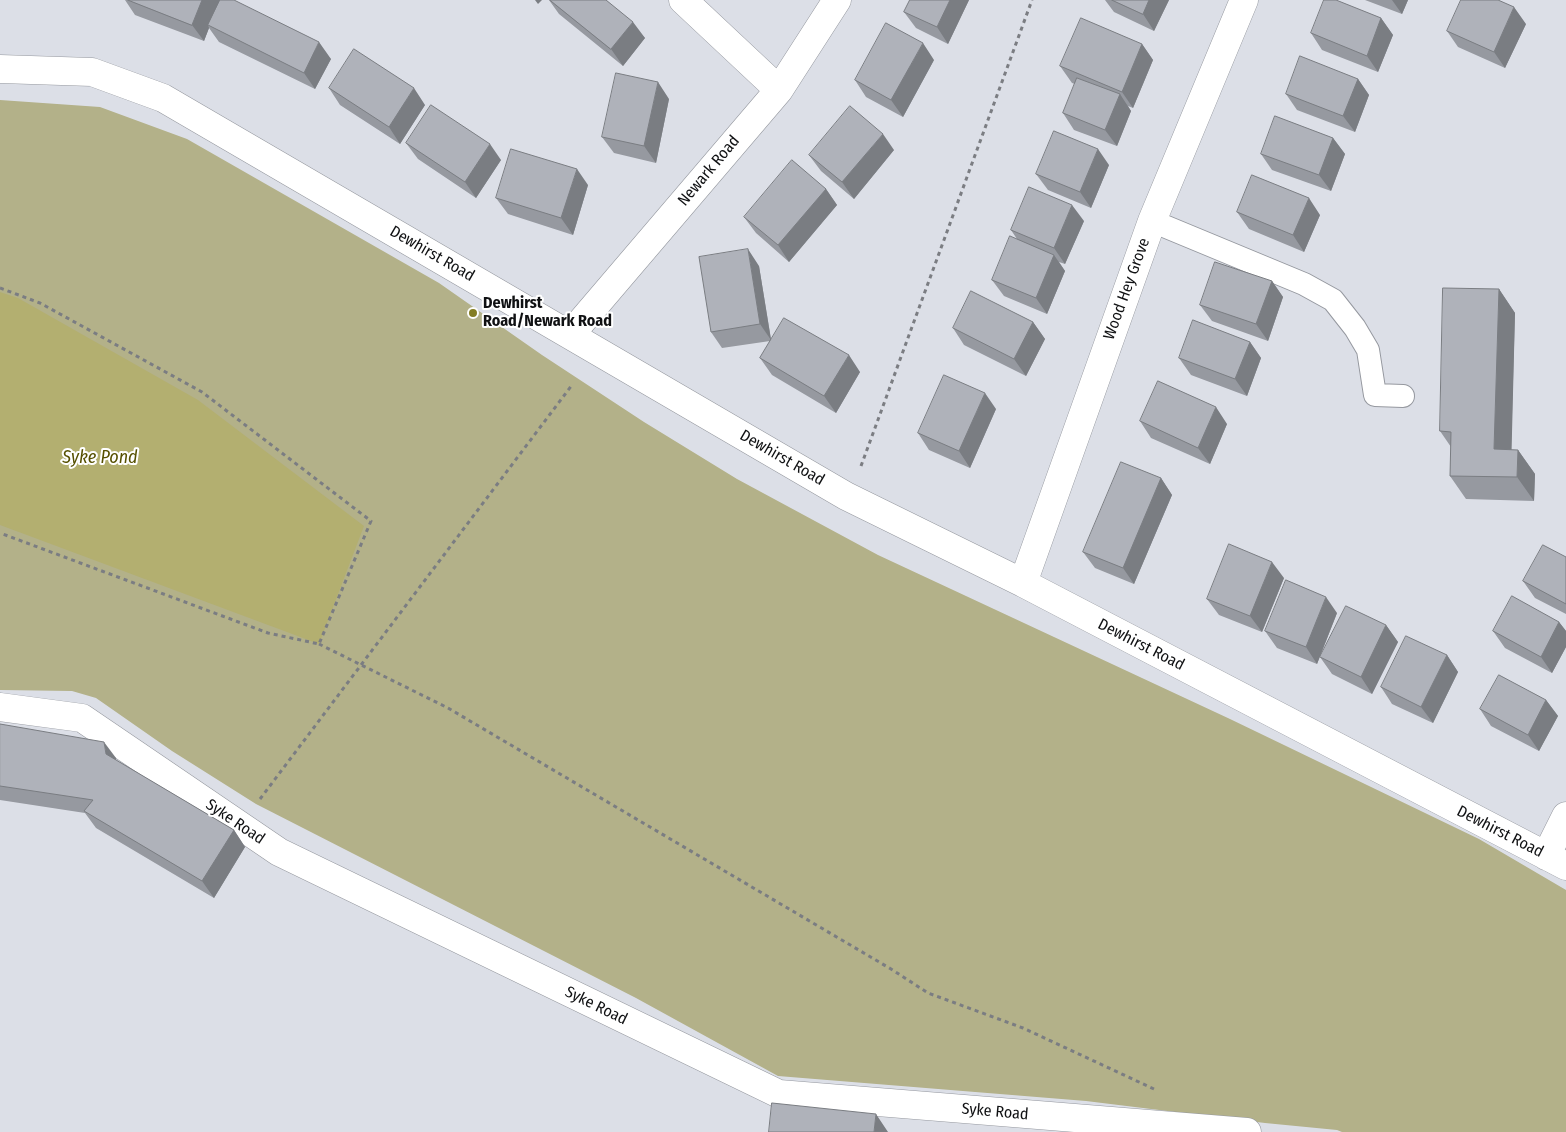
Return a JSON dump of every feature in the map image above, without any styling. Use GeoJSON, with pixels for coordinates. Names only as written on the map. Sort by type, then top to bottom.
{"type":"FeatureCollection","features":[{"type":"Feature","properties":{"kind":"street"},"geometry":{"type":"LineString","coordinates":[[683,0],[779,90]]}},
{"type":"Feature","properties":{"kind":"street","name":"Newark Road"},"geometry":{"type":"LineString","coordinates":[[570,335],[779,90],[837,0]]}},
{"type":"Feature","properties":{"kind":"street","name":"Wood Hey Grove"},"geometry":{"type":"LineString","coordinates":[[1022,583],[1152,220],[1244,0]]}},
{"type":"Feature","properties":{"kind":"street","name":"Dewhirst Road"},"geometry":{"type":"LineString","coordinates":[[0,69],[92,72],[163,98],[846,496],[1022,583],[1556,861]]}},
{"type":"Feature","properties":{"kind":"street","name":"Syke Road"},"geometry":{"type":"LineString","coordinates":[[0,707],[82,718],[279,852],[779,1094],[1247,1132]]}},
{"type":"Feature","properties":{"kind":"street"},"geometry":{"type":"LineString","coordinates":[[1556,861],[1566,816]]}},
{"type":"Feature","properties":{"kind":"lane"},"geometry":{"type":"LineString","coordinates":[[1152,220],[1304,284],[1333,300],[1356,328],[1368,350],[1375,394],[1403,396]]}},
{"type":"Feature","properties":{"kind":"path"},"geometry":{"type":"LineString","coordinates":[[846,496],[861,466],[1032,0]]}},
{"type":"Feature","properties":{"kind":"path"},"geometry":{"type":"LineString","coordinates":[[0,288],[40,303],[202,392],[371,522],[319,644]]}},
{"type":"Feature","properties":{"kind":"path"},"geometry":{"type":"LineString","coordinates":[[256,804],[572,385]]}},
{"type":"Feature","properties":{"kind":"path"},"geometry":{"type":"LineString","coordinates":[[0,533],[268,633],[319,644],[448,708],[891,969],[928,993],[1024,1028],[1158,1090]]}},
{"type":"Feature","properties":{"kind":"shaded area"},"geometry":{"type":"Polygon","coordinates":[[[0,100],[100,107],[187,139],[439,283],[542,355],[644,422],[737,479],[878,555],[1230,719],[1479,839],[1566,890],[1566,1132],[1342,1132],[1086,1101],[778,1076],[636,998],[256,804],[172,751],[96,698],[72,691],[0,690],[0,100]]]}},
{"type":"Feature","properties":{"kind":"water","name":"Syke Pond"},"geometry":{"type":"Polygon","coordinates":[[[0,292],[18,298],[198,400],[364,526],[319,644],[0,525],[0,292]]]}},
{"type":"Feature","properties":{"kind":"building"},"geometry":{"type":"Polygon","coordinates":[[[128,0],[202,0],[192,25],[128,0]]]}},
{"type":"Feature","properties":{"kind":"building"},"geometry":{"type":"Polygon","coordinates":[[[220,0],[234,0],[319,42],[304,73],[208,25],[220,0]]]}},
{"type":"Feature","properties":{"kind":"building"},"geometry":{"type":"Polygon","coordinates":[[[550,0],[606,0],[633,22],[611,49],[550,0]]]}},
{"type":"Feature","properties":{"kind":"building"},"geometry":{"type":"Polygon","coordinates":[[[910,0],[950,0],[937,27],[904,12],[910,0]]]}},
{"type":"Feature","properties":{"kind":"building"},"geometry":{"type":"Polygon","coordinates":[[[1112,0],[1149,0],[1143,14],[1112,0]]]}},
{"type":"Feature","properties":{"kind":"building"},"geometry":{"type":"Polygon","coordinates":[[[1324,0],[1336,0],[1381,18],[1367,56],[1311,33],[1324,0]]]}},
{"type":"Feature","properties":{"kind":"building"},"geometry":{"type":"Polygon","coordinates":[[[1461,0],[1498,0],[1514,7],[1494,52],[1447,31],[1461,0]]]}},
{"type":"Feature","properties":{"kind":"building"},"geometry":{"type":"Polygon","coordinates":[[[1081,18],[1142,44],[1122,92],[1060,66],[1081,18]]]}},
{"type":"Feature","properties":{"kind":"building"},"geometry":{"type":"Polygon","coordinates":[[[886,23],[923,43],[891,100],[855,80],[886,23]]]}},
{"type":"Feature","properties":{"kind":"building"},"geometry":{"type":"Polygon","coordinates":[[[354,49],[414,88],[389,127],[329,88],[354,49]]]}},
{"type":"Feature","properties":{"kind":"building"},"geometry":{"type":"Polygon","coordinates":[[[1300,56],[1358,79],[1343,116],[1286,94],[1300,56]]]}},
{"type":"Feature","properties":{"kind":"building"},"geometry":{"type":"Polygon","coordinates":[[[616,73],[658,82],[644,146],[602,137],[616,73]]]}},
{"type":"Feature","properties":{"kind":"building"},"geometry":{"type":"Polygon","coordinates":[[[1077,78],[1120,94],[1105,130],[1063,113],[1077,78]]]}},
{"type":"Feature","properties":{"kind":"building"},"geometry":{"type":"Polygon","coordinates":[[[431,105],[490,144],[465,182],[406,143],[431,105]]]}},
{"type":"Feature","properties":{"kind":"building"},"geometry":{"type":"Polygon","coordinates":[[[850,106],[883,134],[842,182],[809,155],[850,106]]]}},
{"type":"Feature","properties":{"kind":"building"},"geometry":{"type":"Polygon","coordinates":[[[1275,116],[1333,138],[1319,175],[1261,154],[1275,116]]]}},
{"type":"Feature","properties":{"kind":"building"},"geometry":{"type":"Polygon","coordinates":[[[1054,131],[1098,149],[1080,192],[1036,174],[1054,131]]]}},
{"type":"Feature","properties":{"kind":"building"},"geometry":{"type":"Polygon","coordinates":[[[511,149],[577,169],[561,218],[496,198],[511,149]]]}},
{"type":"Feature","properties":{"kind":"building"},"geometry":{"type":"Polygon","coordinates":[[[792,160],[826,189],[778,245],[744,217],[792,160]]]}},
{"type":"Feature","properties":{"kind":"building"},"geometry":{"type":"Polygon","coordinates":[[[1252,175],[1309,198],[1293,235],[1237,212],[1252,175]]]}},
{"type":"Feature","properties":{"kind":"building"},"geometry":{"type":"Polygon","coordinates":[[[1029,187],[1072,205],[1054,248],[1011,230],[1029,187]]]}},
{"type":"Feature","properties":{"kind":"building"},"geometry":{"type":"Polygon","coordinates":[[[1010,236],[1054,255],[1036,298],[992,280],[1010,236]]]}},
{"type":"Feature","properties":{"kind":"building"},"geometry":{"type":"Polygon","coordinates":[[[748,249],[760,324],[711,332],[699,257],[748,249]]]}},
{"type":"Feature","properties":{"kind":"building"},"geometry":{"type":"Polygon","coordinates":[[[1215,262],[1272,281],[1256,324],[1200,305],[1215,262]]]}},
{"type":"Feature","properties":{"kind":"building"},"geometry":{"type":"Polygon","coordinates":[[[1443,288],[1499,289],[1494,449],[1518,450],[1517,477],[1450,476],[1451,432],[1440,431],[1443,288]]]}},
{"type":"Feature","properties":{"kind":"building"},"geometry":{"type":"Polygon","coordinates":[[[971,291],[1033,322],[1014,359],[953,328],[971,291]]]}},
{"type":"Feature","properties":{"kind":"building"},"geometry":{"type":"Polygon","coordinates":[[[784,318],[849,355],[824,396],[760,358],[784,318]]]}},
{"type":"Feature","properties":{"kind":"building"},"geometry":{"type":"Polygon","coordinates":[[[1193,320],[1250,342],[1235,379],[1179,358],[1193,320]]]}},
{"type":"Feature","properties":{"kind":"building"},"geometry":{"type":"Polygon","coordinates":[[[944,375],[985,393],[959,451],[918,433],[944,375]]]}},
{"type":"Feature","properties":{"kind":"building"},"geometry":{"type":"Polygon","coordinates":[[[1158,381],[1216,407],[1198,448],[1140,421],[1158,381]]]}},
{"type":"Feature","properties":{"kind":"building"},"geometry":{"type":"Polygon","coordinates":[[[1121,462],[1161,478],[1123,568],[1083,552],[1121,462]]]}},
{"type":"Feature","properties":{"kind":"building"},"geometry":{"type":"Polygon","coordinates":[[[1229,544],[1272,562],[1250,616],[1207,599],[1229,544]]]}},
{"type":"Feature","properties":{"kind":"building"},"geometry":{"type":"Polygon","coordinates":[[[1543,545],[1566,557],[1566,604],[1523,581],[1543,545]]]}},
{"type":"Feature","properties":{"kind":"building"},"geometry":{"type":"Polygon","coordinates":[[[1286,580],[1326,597],[1306,647],[1265,631],[1286,580]]]}},
{"type":"Feature","properties":{"kind":"building"},"geometry":{"type":"Polygon","coordinates":[[[1512,596],[1559,622],[1541,657],[1493,631],[1512,596]]]}},
{"type":"Feature","properties":{"kind":"building"},"geometry":{"type":"Polygon","coordinates":[[[1346,606],[1386,625],[1361,677],[1320,657],[1346,606]]]}},
{"type":"Feature","properties":{"kind":"building"},"geometry":{"type":"Polygon","coordinates":[[[1406,636],[1447,655],[1421,707],[1381,687],[1406,636]]]}},
{"type":"Feature","properties":{"kind":"building"},"geometry":{"type":"Polygon","coordinates":[[[1499,675],[1546,700],[1528,735],[1480,709],[1499,675]]]}},
{"type":"Feature","properties":{"kind":"building"},"geometry":{"type":"Polygon","coordinates":[[[0,724],[104,742],[106,754],[234,830],[202,881],[84,811],[93,800],[0,786],[0,724]]]}},
{"type":"Feature","properties":{"kind":"building"},"geometry":{"type":"Polygon","coordinates":[[[772,1103],[876,1114],[874,1132],[769,1132],[772,1103]]]}},
{"type":"Feature","properties":{"kind":"place","name":"Dewhirst Road/Newark Road"},"geometry":{"type":"Point","coordinates":[473,313]}}]}
